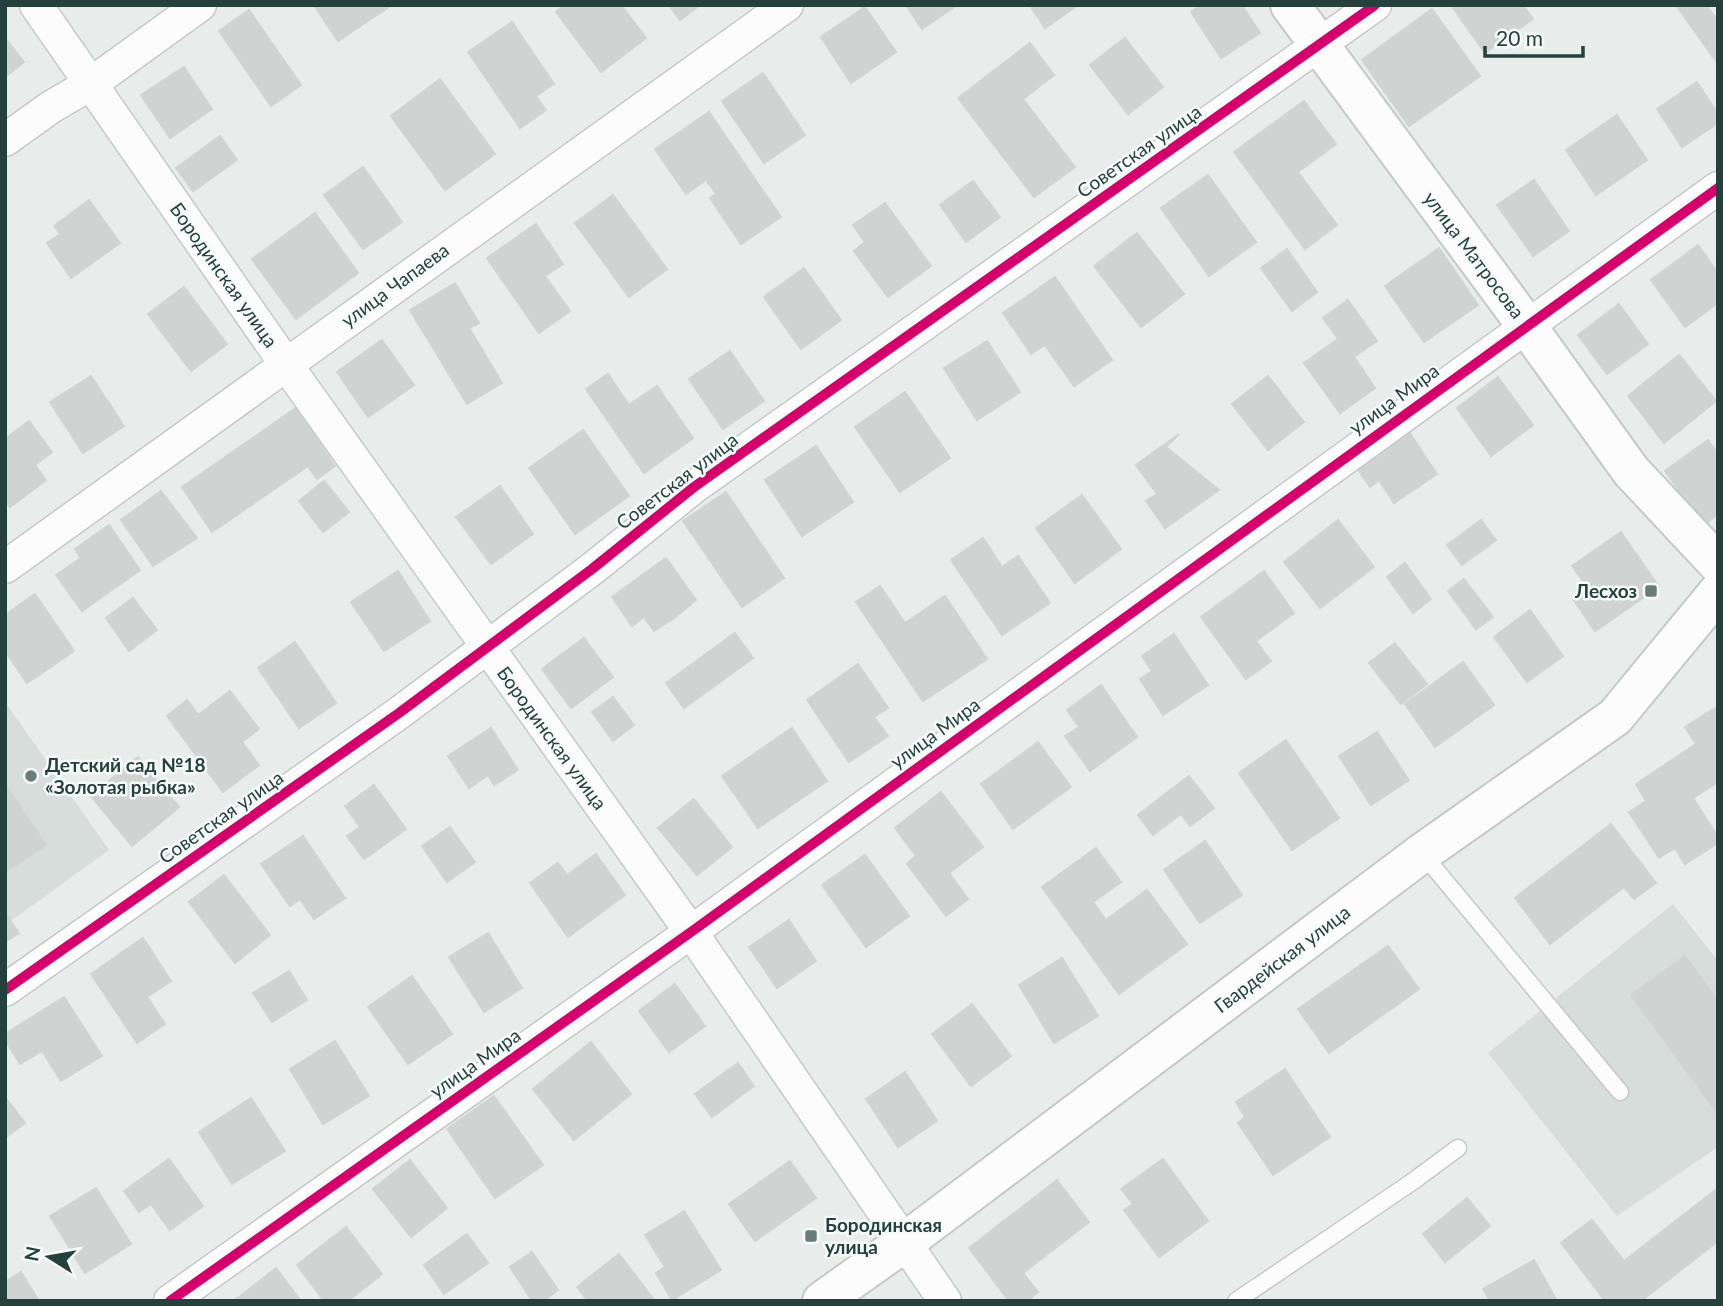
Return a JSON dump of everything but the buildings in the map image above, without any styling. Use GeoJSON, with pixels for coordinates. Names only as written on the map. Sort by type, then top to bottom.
{"type":"FeatureCollection","features":[{"type":"Feature","properties":{"kind":"street","name":"Бородинская улица"},"geometry":{"type":"LineString","coordinates":[[36,5],[285,363],[691,932],[945,1301]]}},
{"type":"Feature","properties":{"kind":"street"},"geometry":{"type":"LineString","coordinates":[[5,140],[51,107],[92,83],[200,5]]}},
{"type":"Feature","properties":{"kind":"street","name":"улица Чапаева"},"geometry":{"type":"LineString","coordinates":[[5,566],[787,5]]}},
{"type":"Feature","properties":{"kind":"street","name":"улица Матросова"},"geometry":{"type":"LineString","coordinates":[[1290,5],[1631,471],[1718,564]]}},
{"type":"Feature","properties":{"kind":"street","name":"Советская улица"},"geometry":{"type":"LineString","coordinates":[[5,990],[399,713],[592,569],[694,487],[1375,5]]}},
{"type":"Feature","properties":{"kind":"street","name":"улица Мира"},"geometry":{"type":"LineString","coordinates":[[170,1301],[691,932],[1718,188]]}},
{"type":"Feature","properties":{"kind":"street","name":"Гвардейская улица"},"geometry":{"type":"LineString","coordinates":[[822,1301],[905,1242],[1422,853],[1615,717],[1718,592]]}},
{"type":"Feature","properties":{"kind":"lane"},"geometry":{"type":"LineString","coordinates":[[1422,853],[1620,1092]]}},
{"type":"Feature","properties":{"kind":"lane"},"geometry":{"type":"LineString","coordinates":[[1236,1301],[1458,1148]]}},
{"type":"Feature","properties":{"kind":"shaded area","name":"Детский сад №18 «Золотая рыбка»"},"geometry":{"type":"Polygon","coordinates":[[[5,702],[109,850],[5,925],[5,702]]]}},
{"type":"Feature","properties":{"kind":"shaded area"},"geometry":{"type":"Polygon","coordinates":[[[1673,904],[1718,961],[1718,1147],[1617,1216],[1488,1053],[1673,904]]]}},
{"type":"Feature","properties":{"kind":"cycle path"},"geometry":{"type":"LineString","coordinates":[[5,990],[399,713],[592,569],[694,487],[1375,5]]}},
{"type":"Feature","properties":{"kind":"cycle path"},"geometry":{"type":"LineString","coordinates":[[170,1301],[691,932],[1718,188]]}},
{"type":"Feature","properties":{"kind":"place","name":"Лесхоз"},"geometry":{"type":"Point","coordinates":[1651,591]}},
{"type":"Feature","properties":{"kind":"place","name":"Детский сад №18 «Золотая рыбка»"},"geometry":{"type":"Point","coordinates":[31,776]}},
{"type":"Feature","properties":{"kind":"place","name":"Бородинская улица"},"geometry":{"type":"Point","coordinates":[811,1236]}}]}
